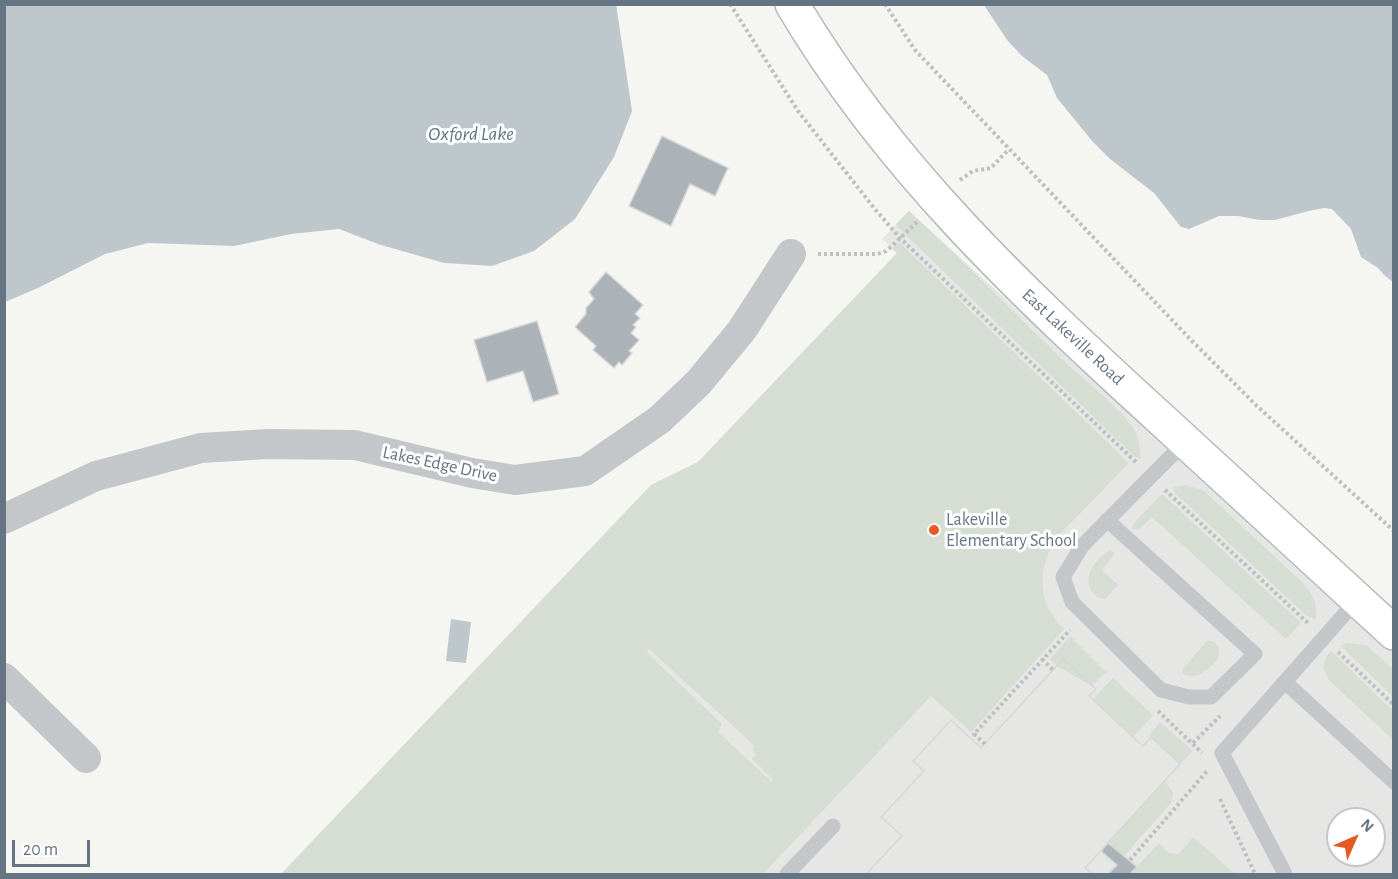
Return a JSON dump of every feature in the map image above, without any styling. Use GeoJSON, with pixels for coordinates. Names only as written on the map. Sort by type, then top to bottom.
{"type":"FeatureCollection","features":[{"type":"Feature","properties":{"kind":"main road","name":"East Lakeville Road"},"geometry":{"type":"LineString","coordinates":[[792,4],[850,92],[885,139],[938,202],[1019,286],[1394,633]]}},
{"type":"Feature","properties":{"kind":"street","name":"Lakes Edge Drive"},"geometry":{"type":"LineString","coordinates":[[4,519],[96,476],[201,448],[268,444],[355,445],[472,473],[515,480],[585,471],[659,420],[699,382],[742,330],[790,254]]}},
{"type":"Feature","properties":{"kind":"street"},"geometry":{"type":"LineString","coordinates":[[4,678],[86,758]]}},
{"type":"Feature","properties":{"kind":"lane"},"geometry":{"type":"LineString","coordinates":[[1107,520],[1255,654],[1211,697],[1189,697],[1161,690],[1072,602],[1063,577],[1082,546],[1107,520],[1186,441]]}},
{"type":"Feature","properties":{"kind":"lane"},"geometry":{"type":"LineString","coordinates":[[1285,874],[1222,753],[1357,600]]}},
{"type":"Feature","properties":{"kind":"lane"},"geometry":{"type":"LineString","coordinates":[[1285,682],[1394,782]]}},
{"type":"Feature","properties":{"kind":"lane"},"geometry":{"type":"LineString","coordinates":[[787,874],[833,826]]}},
{"type":"Feature","properties":{"kind":"path"},"geometry":{"type":"LineString","coordinates":[[730,4],[798,111],[900,238],[1150,477],[1394,705]]}},
{"type":"Feature","properties":{"kind":"path"},"geometry":{"type":"LineString","coordinates":[[885,4],[915,50],[1185,334],[1257,406],[1394,531]]}},
{"type":"Feature","properties":{"kind":"path"},"geometry":{"type":"LineString","coordinates":[[790,254],[878,254],[886,251],[954,185],[973,171],[991,168],[1009,149]]}},
{"type":"Feature","properties":{"kind":"path"},"geometry":{"type":"LineString","coordinates":[[985,744],[974,734],[1070,630]]}},
{"type":"Feature","properties":{"kind":"path"},"geometry":{"type":"LineString","coordinates":[[1042,659],[1053,670]]}},
{"type":"Feature","properties":{"kind":"path"},"geometry":{"type":"LineString","coordinates":[[1130,860],[1209,770]]}},
{"type":"Feature","properties":{"kind":"shaded area","name":"Lakeville Elementary School"},"geometry":{"type":"Polygon","coordinates":[[[909,211],[1393,651],[1393,874],[281,874],[651,485],[698,462],[897,253],[882,239],[909,211]]]}},
{"type":"Feature","properties":{"kind":"shaded area"},"geometry":{"type":"Polygon","coordinates":[[[909,211],[1118,410],[1137,435],[1140,459],[1134,456],[907,236],[896,224],[909,211]]]}},
{"type":"Feature","properties":{"kind":"shaded area"},"geometry":{"type":"Polygon","coordinates":[[[897,243],[901,244],[1129,463],[1058,536],[1046,560],[1043,572],[1044,596],[1048,608],[1064,629],[971,732],[931,696],[763,874],[281,874],[651,485],[698,462],[897,253],[892,249],[897,243]],[[649,649],[647,653],[722,724],[718,732],[773,783],[772,778],[752,759],[756,754],[752,750],[755,746],[649,649]]]}},
{"type":"Feature","properties":{"kind":"shaded area"},"geometry":{"type":"Polygon","coordinates":[[[1185,485],[1203,490],[1304,584],[1314,601],[1315,620],[1307,616],[1175,493],[1173,487],[1185,485]]]}},
{"type":"Feature","properties":{"kind":"shaded area"},"geometry":{"type":"Polygon","coordinates":[[[1162,494],[1301,623],[1286,639],[1152,517],[1138,530],[1132,528],[1133,524],[1162,494]]]}},
{"type":"Feature","properties":{"kind":"shaded area"},"geometry":{"type":"Polygon","coordinates":[[[1110,550],[1115,553],[1102,570],[1118,585],[1106,598],[1101,599],[1090,587],[1090,573],[1098,560],[1110,550]]]}},
{"type":"Feature","properties":{"kind":"shaded area"},"geometry":{"type":"Polygon","coordinates":[[[1070,636],[1106,672],[1092,686],[1057,666],[1050,659],[1070,636]]]}},
{"type":"Feature","properties":{"kind":"shaded area"},"geometry":{"type":"Polygon","coordinates":[[[1207,641],[1212,641],[1219,647],[1218,659],[1198,675],[1183,674],[1182,670],[1207,641]]]}},
{"type":"Feature","properties":{"kind":"shaded area"},"geometry":{"type":"Polygon","coordinates":[[[1348,643],[1366,645],[1393,669],[1393,697],[1340,645],[1348,643]]]}},
{"type":"Feature","properties":{"kind":"shaded area"},"geometry":{"type":"Polygon","coordinates":[[[1331,651],[1393,711],[1393,740],[1329,680],[1323,668],[1326,657],[1331,651]]]}},
{"type":"Feature","properties":{"kind":"shaded area"},"geometry":{"type":"Polygon","coordinates":[[[1113,678],[1153,715],[1133,737],[1093,699],[1113,678]]]}},
{"type":"Feature","properties":{"kind":"shaded area"},"geometry":{"type":"Polygon","coordinates":[[[1160,722],[1193,751],[1180,764],[1149,735],[1160,722]]]}},
{"type":"Feature","properties":{"kind":"shaded area"},"geometry":{"type":"Polygon","coordinates":[[[1165,781],[1173,793],[1172,802],[1123,857],[1108,843],[1165,781]]]}},
{"type":"Feature","properties":{"kind":"shaded area"},"geometry":{"type":"Polygon","coordinates":[[[1193,837],[1235,874],[1130,874],[1159,843],[1169,853],[1179,854],[1193,837]]]}},
{"type":"Feature","properties":{"kind":"water","name":"Oxford Lake"},"geometry":{"type":"Polygon","coordinates":[[[616,4],[632,111],[614,157],[575,219],[534,251],[492,266],[444,263],[378,244],[339,229],[291,234],[234,246],[148,243],[105,254],[5,302],[5,5],[616,4]]]}},
{"type":"Feature","properties":{"kind":"water"},"geometry":{"type":"Polygon","coordinates":[[[984,5],[1393,5],[1393,282],[1361,257],[1351,229],[1332,209],[1324,208],[1275,220],[1219,216],[1189,229],[1181,227],[1154,193],[1110,159],[1093,142],[1057,98],[1047,75],[1022,56],[1007,40],[984,5]]]}},
{"type":"Feature","properties":{"kind":"water"},"geometry":{"type":"Polygon","coordinates":[[[451,619],[471,622],[466,663],[446,661],[451,619]]]}},
{"type":"Feature","properties":{"kind":"building"},"geometry":{"type":"Polygon","coordinates":[[[662,136],[728,168],[715,196],[690,184],[671,226],[629,206],[662,136]]]}},
{"type":"Feature","properties":{"kind":"building"},"geometry":{"type":"Polygon","coordinates":[[[606,272],[643,305],[635,314],[640,318],[633,325],[636,327],[631,333],[639,340],[629,351],[632,353],[622,365],[619,362],[614,368],[593,350],[596,346],[575,327],[586,314],[586,308],[594,299],[589,292],[606,272]]]}},
{"type":"Feature","properties":{"kind":"building"},"geometry":{"type":"Polygon","coordinates":[[[537,321],[559,394],[533,402],[523,371],[487,382],[474,340],[537,321]]]}},
{"type":"Feature","properties":{"kind":"building"},"geometry":{"type":"Polygon","coordinates":[[[1063,659],[1096,689],[1089,696],[1143,746],[1151,737],[1180,764],[1085,868],[1093,874],[866,874],[902,836],[881,817],[924,771],[913,761],[951,720],[981,748],[1063,659]]]}},
{"type":"Feature","properties":{"kind":"building"},"geometry":{"type":"Polygon","coordinates":[[[1063,659],[1096,689],[1089,696],[1143,746],[1151,737],[1180,764],[1085,868],[1093,874],[866,874],[902,836],[881,817],[924,771],[913,761],[951,720],[981,748],[1063,659]]]}},
{"type":"Feature","properties":{"kind":"building"},"geometry":{"type":"Polygon","coordinates":[[[1108,843],[1137,867],[1130,874],[1108,874],[1117,865],[1101,851],[1108,843]]]}},
{"type":"Feature","properties":{"kind":"place","name":"Lakeville Elementary School"},"geometry":{"type":"Point","coordinates":[934,530]}}]}
